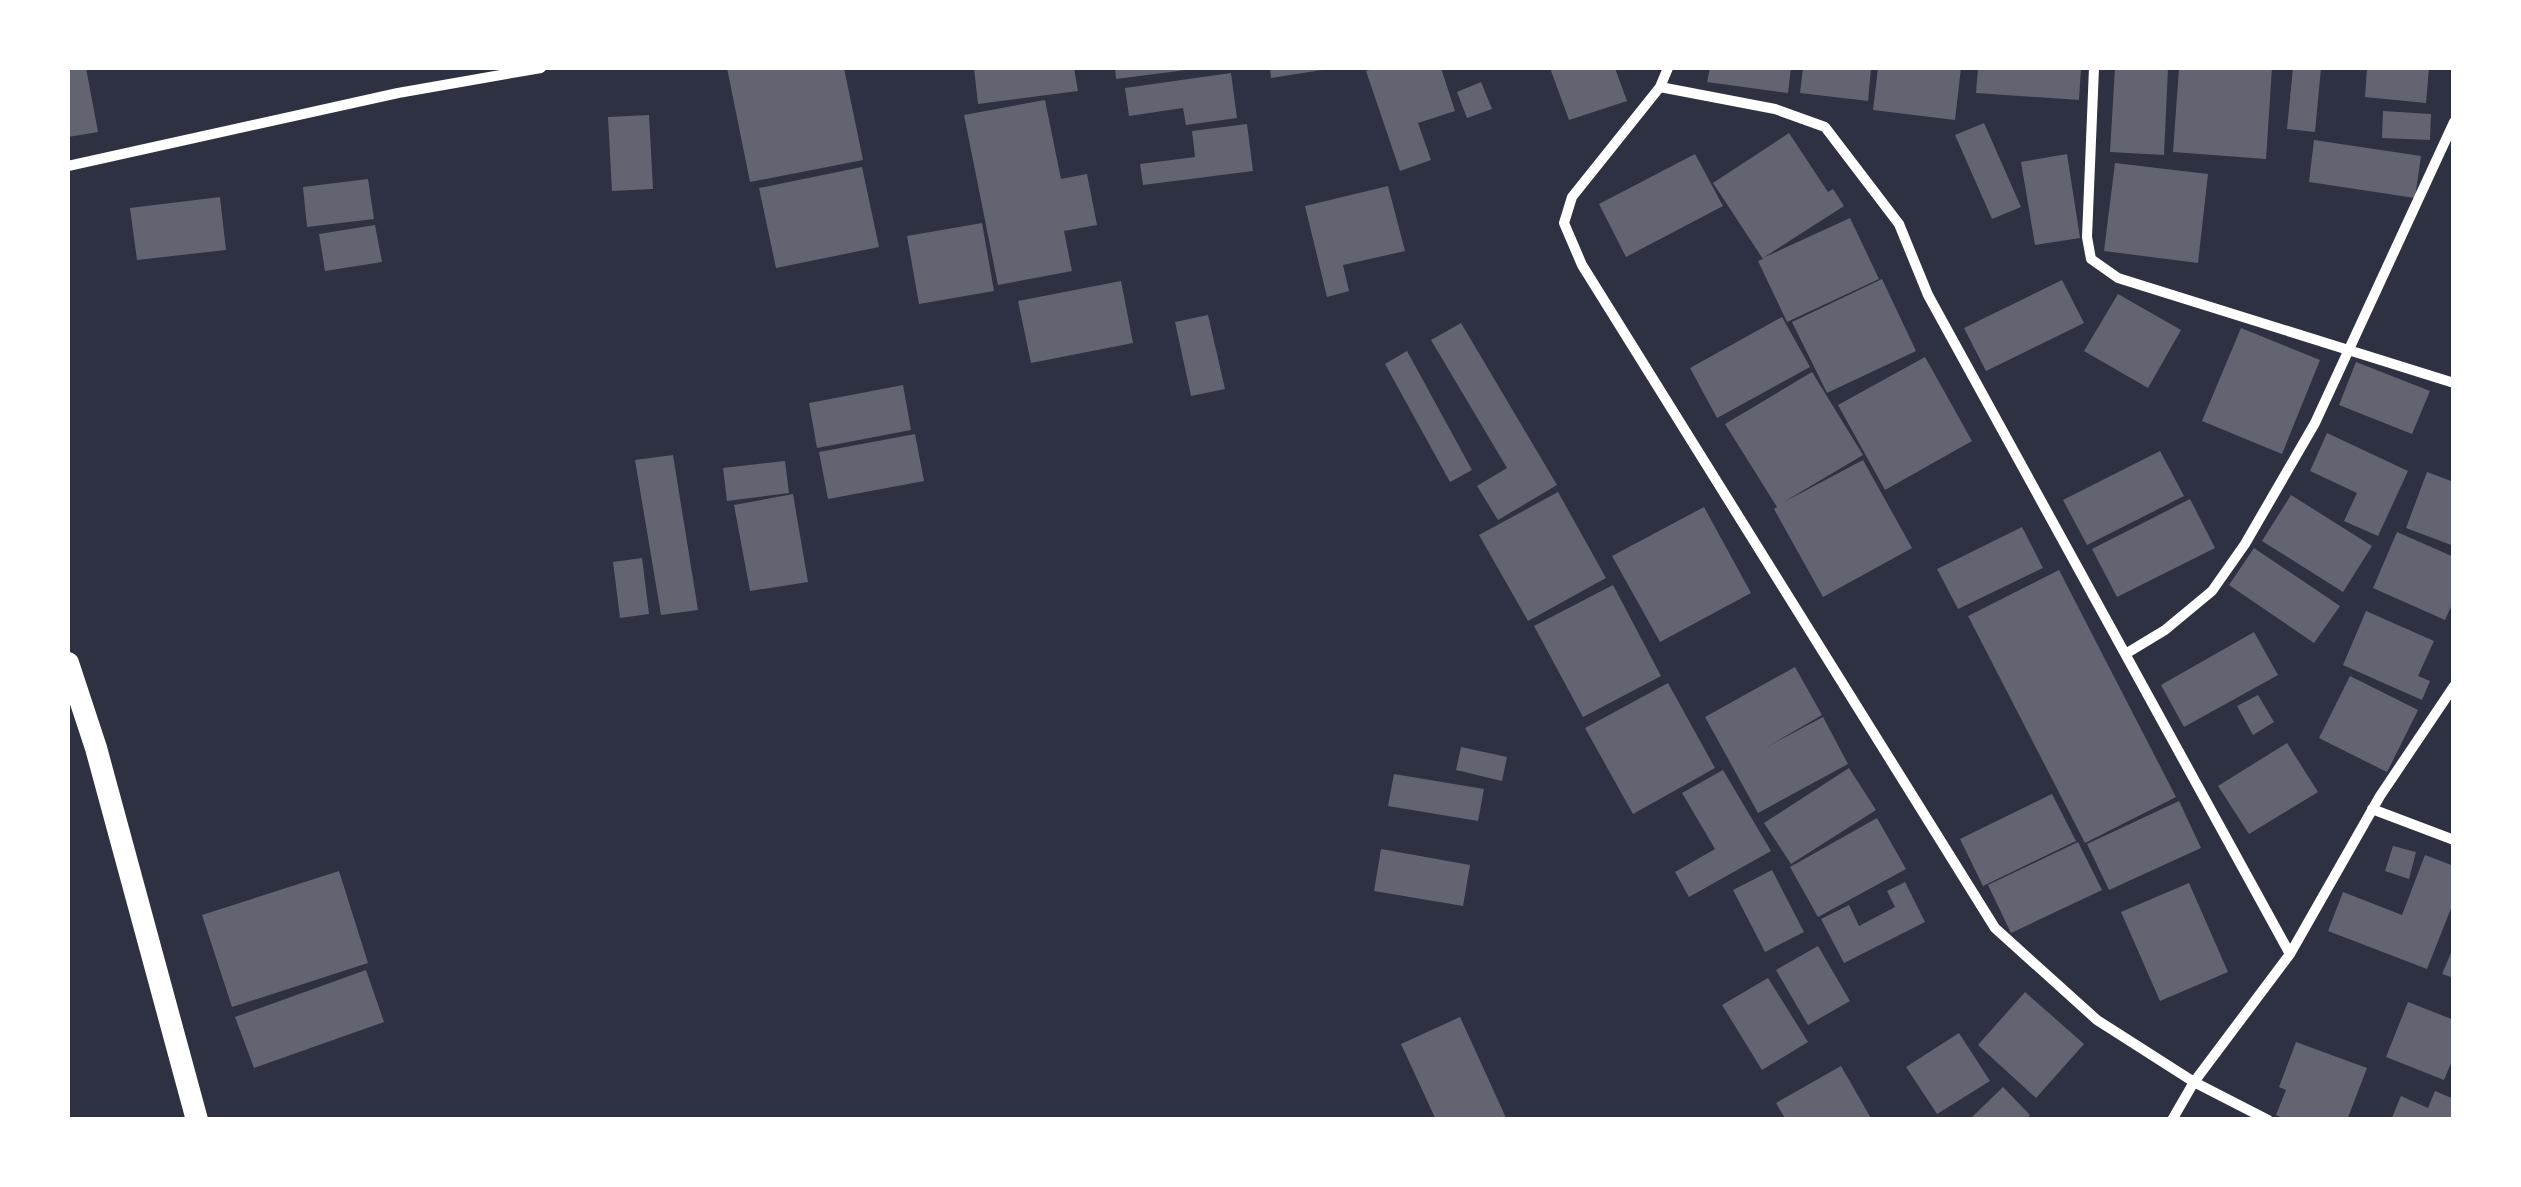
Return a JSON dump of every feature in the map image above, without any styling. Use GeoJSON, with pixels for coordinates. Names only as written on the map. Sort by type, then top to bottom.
{"type":"FeatureCollection","features":[{"type":"Feature","properties":{"kind":"main road"},"geometry":{"type":"LineString","coordinates":[[68,663],[96,748],[197,1120]]}},
{"type":"Feature","properties":{"kind":"street"},"geometry":{"type":"LineString","coordinates":[[68,166],[398,93],[541,68]]}},
{"type":"Feature","properties":{"kind":"street"},"geometry":{"type":"LineString","coordinates":[[1668,68],[1660,87],[1572,196],[1564,224],[1582,265],[1995,928],[2097,1020],[2194,1082],[2268,1120]]}},
{"type":"Feature","properties":{"kind":"street"},"geometry":{"type":"LineString","coordinates":[[2094,68],[2086,236],[2091,259],[2118,278],[2454,383]]}},
{"type":"Feature","properties":{"kind":"street"},"geometry":{"type":"LineString","coordinates":[[1660,87],[1775,109],[1824,127],[1899,224],[1937,312],[2290,954]]}},
{"type":"Feature","properties":{"kind":"street"},"geometry":{"type":"LineString","coordinates":[[2127,652],[2165,630],[2200,600],[2234,560],[2315,423],[2454,122]]}},
{"type":"Feature","properties":{"kind":"street"},"geometry":{"type":"LineString","coordinates":[[2172,1120],[2194,1082],[2290,954],[2372,809],[2454,686]]}},
{"type":"Feature","properties":{"kind":"street"},"geometry":{"type":"LineString","coordinates":[[2372,809],[2454,840]]}},
{"type":"Feature","properties":{"kind":"building"},"geometry":{"type":"Polygon","coordinates":[[[68,68],[86,68],[98,132],[68,137],[68,68]]]}},
{"type":"Feature","properties":{"kind":"building"},"geometry":{"type":"Polygon","coordinates":[[[727,68],[844,68],[863,160],[750,182],[727,68]]]}},
{"type":"Feature","properties":{"kind":"building"},"geometry":{"type":"Polygon","coordinates":[[[974,68],[1074,68],[1078,91],[978,104],[974,68]]]}},
{"type":"Feature","properties":{"kind":"building"},"geometry":{"type":"Polygon","coordinates":[[[1115,68],[1185,68],[1186,70],[1116,79],[1115,68]]]}},
{"type":"Feature","properties":{"kind":"building"},"geometry":{"type":"Polygon","coordinates":[[[1270,68],[1322,68],[1322,70],[1271,78],[1270,68]]]}},
{"type":"Feature","properties":{"kind":"building"},"geometry":{"type":"Polygon","coordinates":[[[1441,68],[1455,111],[1418,123],[1431,160],[1400,171],[1366,71],[1441,68]]]}},
{"type":"Feature","properties":{"kind":"building"},"geometry":{"type":"Polygon","coordinates":[[[1550,68],[1615,68],[1627,101],[1569,120],[1550,68]]]}},
{"type":"Feature","properties":{"kind":"building"},"geometry":{"type":"Polygon","coordinates":[[[1710,68],[1791,68],[1788,93],[1707,82],[1710,68]]]}},
{"type":"Feature","properties":{"kind":"building"},"geometry":{"type":"Polygon","coordinates":[[[1803,68],[1871,68],[1868,101],[1800,93],[1803,68]]]}},
{"type":"Feature","properties":{"kind":"building"},"geometry":{"type":"Polygon","coordinates":[[[1878,68],[1961,68],[1955,120],[1873,110],[1878,68]]]}},
{"type":"Feature","properties":{"kind":"building"},"geometry":{"type":"Polygon","coordinates":[[[1978,68],[2081,68],[2079,100],[1976,93],[1978,68]]]}},
{"type":"Feature","properties":{"kind":"building"},"geometry":{"type":"Polygon","coordinates":[[[2115,68],[2168,68],[2164,155],[2110,152],[2115,68]]]}},
{"type":"Feature","properties":{"kind":"building"},"geometry":{"type":"Polygon","coordinates":[[[2179,68],[2272,68],[2266,159],[2173,152],[2179,68]]]}},
{"type":"Feature","properties":{"kind":"building"},"geometry":{"type":"Polygon","coordinates":[[[2293,68],[2321,68],[2315,132],[2287,129],[2293,68]]]}},
{"type":"Feature","properties":{"kind":"building"},"geometry":{"type":"Polygon","coordinates":[[[2367,68],[2429,68],[2426,103],[2365,97],[2367,68]]]}},
{"type":"Feature","properties":{"kind":"building"},"geometry":{"type":"Polygon","coordinates":[[[1231,73],[1237,118],[1186,125],[1183,108],[1129,116],[1125,88],[1231,73]]]}},
{"type":"Feature","properties":{"kind":"building"},"geometry":{"type":"Polygon","coordinates":[[[1481,82],[1492,109],[1467,118],[1457,92],[1481,82]]]}},
{"type":"Feature","properties":{"kind":"building"},"geometry":{"type":"Polygon","coordinates":[[[1045,100],[1061,179],[1087,174],[1097,225],[1064,231],[1072,271],[998,285],[964,115],[1045,100]]]}},
{"type":"Feature","properties":{"kind":"building"},"geometry":{"type":"Polygon","coordinates":[[[2383,111],[2431,114],[2430,140],[2382,138],[2383,111]]]}},
{"type":"Feature","properties":{"kind":"building"},"geometry":{"type":"Polygon","coordinates":[[[649,115],[653,189],[612,191],[608,117],[649,115]]]}},
{"type":"Feature","properties":{"kind":"building"},"geometry":{"type":"Polygon","coordinates":[[[1984,123],[2021,207],[1992,219],[1955,135],[1984,123]]]}},
{"type":"Feature","properties":{"kind":"building"},"geometry":{"type":"Polygon","coordinates":[[[1247,124],[1253,171],[1143,185],[1140,164],[1195,157],[1192,131],[1247,124]]]}},
{"type":"Feature","properties":{"kind":"building"},"geometry":{"type":"Polygon","coordinates":[[[1789,133],[1828,192],[1833,189],[1844,206],[1763,258],[1850,218],[1879,279],[1787,322],[1758,261],[1763,259],[1713,183],[1789,133]]]}},
{"type":"Feature","properties":{"kind":"building"},"geometry":{"type":"Polygon","coordinates":[[[2314,140],[2421,156],[2415,198],[2309,182],[2314,140]]]}},
{"type":"Feature","properties":{"kind":"building"},"geometry":{"type":"Polygon","coordinates":[[[1695,154],[1723,206],[1626,257],[1599,204],[1695,154]]]}},
{"type":"Feature","properties":{"kind":"building"},"geometry":{"type":"Polygon","coordinates":[[[2067,154],[2080,238],[2035,245],[2021,162],[2067,154]]]}},
{"type":"Feature","properties":{"kind":"building"},"geometry":{"type":"Polygon","coordinates":[[[2115,163],[2208,174],[2198,263],[2104,251],[2115,163]]]}},
{"type":"Feature","properties":{"kind":"building"},"geometry":{"type":"Polygon","coordinates":[[[862,167],[879,247],[776,268],[759,188],[862,167]]]}},
{"type":"Feature","properties":{"kind":"building"},"geometry":{"type":"Polygon","coordinates":[[[368,179],[374,219],[307,227],[303,187],[368,179]]]}},
{"type":"Feature","properties":{"kind":"building"},"geometry":{"type":"Polygon","coordinates":[[[1388,186],[1405,251],[1343,265],[1349,291],[1327,297],[1305,206],[1388,186]]]}},
{"type":"Feature","properties":{"kind":"building"},"geometry":{"type":"Polygon","coordinates":[[[220,197],[226,250],[137,260],[130,208],[220,197]]]}},
{"type":"Feature","properties":{"kind":"building"},"geometry":{"type":"Polygon","coordinates":[[[982,223],[994,291],[919,304],[907,236],[982,223]]]}},
{"type":"Feature","properties":{"kind":"building"},"geometry":{"type":"Polygon","coordinates":[[[375,225],[382,262],[325,271],[319,234],[375,225]]]}},
{"type":"Feature","properties":{"kind":"building"},"geometry":{"type":"Polygon","coordinates":[[[1882,279],[1916,351],[1827,393],[1792,322],[1882,279]]]}},
{"type":"Feature","properties":{"kind":"building"},"geometry":{"type":"Polygon","coordinates":[[[2062,280],[2084,323],[1986,371],[1964,328],[2062,280]]]}},
{"type":"Feature","properties":{"kind":"building"},"geometry":{"type":"Polygon","coordinates":[[[1121,281],[1133,343],[1031,363],[1018,301],[1121,281]]]}},
{"type":"Feature","properties":{"kind":"building"},"geometry":{"type":"Polygon","coordinates":[[[2118,294],[2181,330],[2148,388],[2084,351],[2118,294]]]}},
{"type":"Feature","properties":{"kind":"building"},"geometry":{"type":"Polygon","coordinates":[[[1208,315],[1225,389],[1191,396],[1175,322],[1208,315]]]}},
{"type":"Feature","properties":{"kind":"building"},"geometry":{"type":"Polygon","coordinates":[[[1782,317],[1810,367],[1717,418],[1690,368],[1782,317]]]}},
{"type":"Feature","properties":{"kind":"building"},"geometry":{"type":"Polygon","coordinates":[[[1461,323],[1557,485],[1498,520],[1477,486],[1507,468],[1431,340],[1461,323]]]}},
{"type":"Feature","properties":{"kind":"building"},"geometry":{"type":"Polygon","coordinates":[[[2241,328],[2320,360],[2282,454],[2202,421],[2241,328]]]}},
{"type":"Feature","properties":{"kind":"building"},"geometry":{"type":"Polygon","coordinates":[[[1407,351],[1472,470],[1450,482],[1385,364],[1407,351]]]}},
{"type":"Feature","properties":{"kind":"building"},"geometry":{"type":"Polygon","coordinates":[[[1925,357],[1972,441],[1885,490],[1838,405],[1925,357]]]}},
{"type":"Feature","properties":{"kind":"building"},"geometry":{"type":"Polygon","coordinates":[[[2356,362],[2430,391],[2412,434],[2339,405],[2356,362]]]}},
{"type":"Feature","properties":{"kind":"building"},"geometry":{"type":"Polygon","coordinates":[[[1812,372],[1863,455],[1782,503],[1863,460],[1912,548],[1823,597],[1774,509],[1777,507],[1725,424],[1812,372]]]}},
{"type":"Feature","properties":{"kind":"building"},"geometry":{"type":"Polygon","coordinates":[[[903,385],[911,430],[817,448],[809,403],[903,385]]]}},
{"type":"Feature","properties":{"kind":"building"},"geometry":{"type":"Polygon","coordinates":[[[2327,433],[2408,471],[2378,536],[2344,521],[2357,493],[2310,471],[2327,433]]]}},
{"type":"Feature","properties":{"kind":"building"},"geometry":{"type":"Polygon","coordinates":[[[915,434],[924,481],[828,499],[819,452],[915,434]]]}},
{"type":"Feature","properties":{"kind":"building"},"geometry":{"type":"Polygon","coordinates":[[[2160,451],[2184,496],[2087,545],[2063,500],[2160,451]]]}},
{"type":"Feature","properties":{"kind":"building"},"geometry":{"type":"Polygon","coordinates":[[[673,455],[698,610],[661,615],[635,460],[673,455]]]}},
{"type":"Feature","properties":{"kind":"building"},"geometry":{"type":"Polygon","coordinates":[[[785,461],[789,493],[727,501],[723,468],[785,461]]]}},
{"type":"Feature","properties":{"kind":"building"},"geometry":{"type":"Polygon","coordinates":[[[2427,472],[2454,482],[2454,546],[2406,528],[2427,472]]]}},
{"type":"Feature","properties":{"kind":"building"},"geometry":{"type":"Polygon","coordinates":[[[1558,492],[1606,578],[1528,621],[1479,535],[1558,492]]]}},
{"type":"Feature","properties":{"kind":"building"},"geometry":{"type":"Polygon","coordinates":[[[793,494],[808,582],[750,591],[734,505],[793,494]]]}},
{"type":"Feature","properties":{"kind":"building"},"geometry":{"type":"Polygon","coordinates":[[[2291,495],[2372,546],[2343,592],[2262,541],[2291,495]]]}},
{"type":"Feature","properties":{"kind":"building"},"geometry":{"type":"Polygon","coordinates":[[[2190,499],[2215,548],[2117,597],[2092,549],[2190,499]]]}},
{"type":"Feature","properties":{"kind":"building"},"geometry":{"type":"Polygon","coordinates":[[[1704,507],[1751,593],[1660,642],[1612,556],[1704,507]]]}},
{"type":"Feature","properties":{"kind":"building"},"geometry":{"type":"Polygon","coordinates":[[[2022,527],[2043,568],[1958,609],[1937,569],[2022,527]]]}},
{"type":"Feature","properties":{"kind":"building"},"geometry":{"type":"Polygon","coordinates":[[[2397,532],[2454,557],[2454,600],[2445,620],[2373,588],[2397,532]]]}},
{"type":"Feature","properties":{"kind":"building"},"geometry":{"type":"Polygon","coordinates":[[[2254,548],[2340,606],[2314,643],[2229,585],[2254,548]]]}},
{"type":"Feature","properties":{"kind":"building"},"geometry":{"type":"Polygon","coordinates":[[[642,558],[649,614],[620,618],[613,562],[642,558]]]}},
{"type":"Feature","properties":{"kind":"building"},"geometry":{"type":"Polygon","coordinates":[[[2059,570],[2176,797],[2085,843],[1968,616],[2059,570]]]}},
{"type":"Feature","properties":{"kind":"building"},"geometry":{"type":"Polygon","coordinates":[[[1613,585],[1661,676],[1583,717],[1534,626],[1613,585]]]}},
{"type":"Feature","properties":{"kind":"building"},"geometry":{"type":"Polygon","coordinates":[[[2366,611],[2434,641],[2418,676],[2430,681],[2422,700],[2343,665],[2366,611]]]}},
{"type":"Feature","properties":{"kind":"building"},"geometry":{"type":"Polygon","coordinates":[[[2254,632],[2278,675],[2184,727],[2161,685],[2254,632]]]}},
{"type":"Feature","properties":{"kind":"building"},"geometry":{"type":"Polygon","coordinates":[[[1795,667],[1822,715],[1767,747],[1823,717],[1848,764],[1758,813],[1705,717],[1795,667]]]}},
{"type":"Feature","properties":{"kind":"building"},"geometry":{"type":"Polygon","coordinates":[[[2350,676],[2418,710],[2387,772],[2319,738],[2350,676]]]}},
{"type":"Feature","properties":{"kind":"building"},"geometry":{"type":"Polygon","coordinates":[[[1668,683],[1715,768],[1633,814],[1585,728],[1668,683]]]}},
{"type":"Feature","properties":{"kind":"building"},"geometry":{"type":"Polygon","coordinates":[[[2258,695],[2274,722],[2253,735],[2237,706],[2258,695]]]}},
{"type":"Feature","properties":{"kind":"building"},"geometry":{"type":"Polygon","coordinates":[[[2287,743],[2318,792],[2249,834],[2218,786],[2287,743]]]}},
{"type":"Feature","properties":{"kind":"building"},"geometry":{"type":"Polygon","coordinates":[[[1461,747],[1507,757],[1502,781],[1456,770],[1461,747]]]}},
{"type":"Feature","properties":{"kind":"building"},"geometry":{"type":"Polygon","coordinates":[[[1849,768],[1876,810],[1791,864],[1764,823],[1849,768]]]}},
{"type":"Feature","properties":{"kind":"building"},"geometry":{"type":"Polygon","coordinates":[[[1723,770],[1771,851],[1689,897],[1675,872],[1715,849],[1682,793],[1723,770]]]}},
{"type":"Feature","properties":{"kind":"building"},"geometry":{"type":"Polygon","coordinates":[[[1394,774],[1484,789],[1478,821],[1388,806],[1394,774]]]}},
{"type":"Feature","properties":{"kind":"building"},"geometry":{"type":"Polygon","coordinates":[[[2052,794],[2076,841],[1983,886],[1960,839],[2052,794]]]}},
{"type":"Feature","properties":{"kind":"building"},"geometry":{"type":"Polygon","coordinates":[[[2179,801],[2201,848],[2109,890],[2087,844],[2179,801]]]}},
{"type":"Feature","properties":{"kind":"building"},"geometry":{"type":"Polygon","coordinates":[[[1877,818],[1906,869],[1818,917],[1790,867],[1877,818]]]}},
{"type":"Feature","properties":{"kind":"building"},"geometry":{"type":"Polygon","coordinates":[[[2078,842],[2102,890],[2011,933],[1988,885],[2078,842]]]}},
{"type":"Feature","properties":{"kind":"building"},"geometry":{"type":"Polygon","coordinates":[[[2393,846],[2416,852],[2409,879],[2385,871],[2393,846]]]}},
{"type":"Feature","properties":{"kind":"building"},"geometry":{"type":"Polygon","coordinates":[[[1381,849],[1470,865],[1463,906],[1374,891],[1381,849]]]}},
{"type":"Feature","properties":{"kind":"building"},"geometry":{"type":"Polygon","coordinates":[[[2425,855],[2454,866],[2454,901],[2427,969],[2328,931],[2343,892],[2402,915],[2425,855]]]}},
{"type":"Feature","properties":{"kind":"building"},"geometry":{"type":"Polygon","coordinates":[[[1772,870],[1804,932],[1765,952],[1733,890],[1772,870]]]}},
{"type":"Feature","properties":{"kind":"building"},"geometry":{"type":"Polygon","coordinates":[[[339,871],[368,963],[232,1007],[202,915],[339,871]]]}},
{"type":"Feature","properties":{"kind":"building"},"geometry":{"type":"Polygon","coordinates":[[[1905,882],[1925,922],[1844,963],[1821,919],[1849,905],[1859,926],[1895,907],[1887,891],[1905,882]]]}},
{"type":"Feature","properties":{"kind":"building"},"geometry":{"type":"Polygon","coordinates":[[[2189,883],[2228,972],[2160,1001],[2121,912],[2189,883]]]}},
{"type":"Feature","properties":{"kind":"building"},"geometry":{"type":"Polygon","coordinates":[[[1818,946],[1850,1001],[1808,1025],[1776,970],[1818,946]]]}},
{"type":"Feature","properties":{"kind":"building"},"geometry":{"type":"Polygon","coordinates":[[[2454,946],[2454,978],[2442,974],[2454,946]]]}},
{"type":"Feature","properties":{"kind":"building"},"geometry":{"type":"Polygon","coordinates":[[[366,970],[384,1022],[254,1068],[235,1017],[366,970]]]}},
{"type":"Feature","properties":{"kind":"building"},"geometry":{"type":"Polygon","coordinates":[[[1768,978],[1808,1042],[1762,1070],[1722,1005],[1768,978]]]}},
{"type":"Feature","properties":{"kind":"building"},"geometry":{"type":"Polygon","coordinates":[[[2025,992],[2084,1044],[2036,1098],[1978,1045],[2025,992]]]}},
{"type":"Feature","properties":{"kind":"building"},"geometry":{"type":"Polygon","coordinates":[[[2408,1002],[2454,1020],[2454,1056],[2444,1080],[2386,1057],[2408,1002]]]}},
{"type":"Feature","properties":{"kind":"building"},"geometry":{"type":"Polygon","coordinates":[[[1460,1017],[1507,1120],[1436,1120],[1401,1044],[1460,1017]]]}},
{"type":"Feature","properties":{"kind":"building"},"geometry":{"type":"Polygon","coordinates":[[[1959,1033],[1990,1081],[1937,1114],[1906,1067],[1959,1033]]]}},
{"type":"Feature","properties":{"kind":"building"},"geometry":{"type":"Polygon","coordinates":[[[2296,1042],[2367,1068],[2347,1120],[2288,1120],[2276,1115],[2286,1090],[2279,1087],[2296,1042]]]}},
{"type":"Feature","properties":{"kind":"building"},"geometry":{"type":"Polygon","coordinates":[[[1841,1066],[1872,1120],[1786,1120],[1776,1103],[1841,1066]]]}},
{"type":"Feature","properties":{"kind":"building"},"geometry":{"type":"Polygon","coordinates":[[[2003,1087],[2030,1115],[2025,1120],[1969,1120],[2003,1087]]]}},
{"type":"Feature","properties":{"kind":"building"},"geometry":{"type":"Polygon","coordinates":[[[2435,1091],[2454,1099],[2454,1120],[2391,1120],[2401,1096],[2428,1108],[2435,1091]]]}}]}
